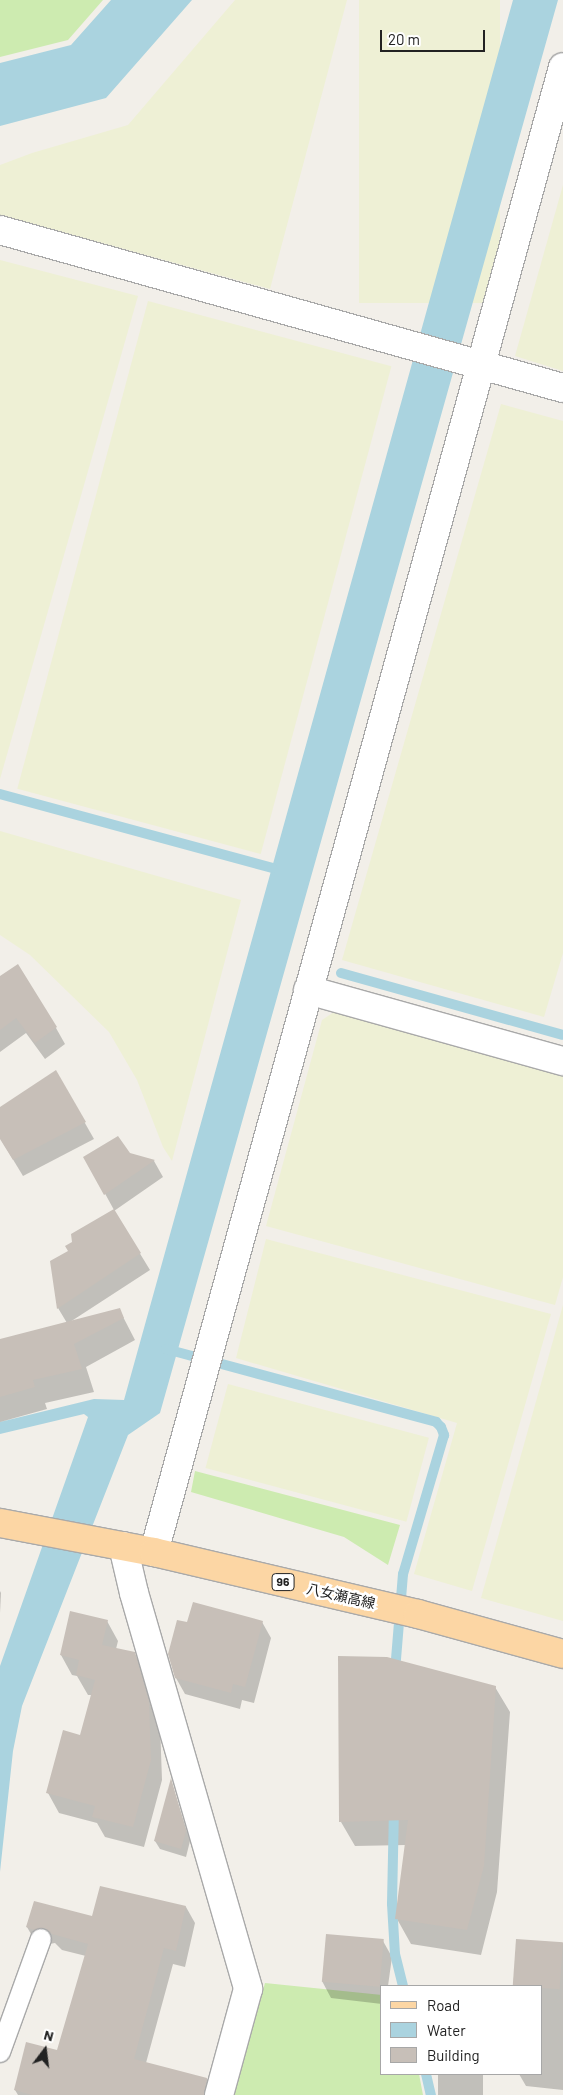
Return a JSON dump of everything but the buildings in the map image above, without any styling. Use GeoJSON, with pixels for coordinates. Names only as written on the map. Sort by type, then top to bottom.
{"type":"FeatureCollection","features":[{"type":"Feature","properties":{"kind":"main road","name":"八女瀬高線"},"geometry":{"type":"LineString","coordinates":[[0,1523],[154,1552],[418,1614],[563,1654]]}},
{"type":"Feature","properties":{"kind":"street"},"geometry":{"type":"LineString","coordinates":[[154,1552],[563,67]]}},
{"type":"Feature","properties":{"kind":"street"},"geometry":{"type":"LineString","coordinates":[[0,230],[563,388]]}},
{"type":"Feature","properties":{"kind":"street"},"geometry":{"type":"LineString","coordinates":[[308,990],[563,1061]]}},
{"type":"Feature","properties":{"kind":"street"},"geometry":{"type":"LineString","coordinates":[[123,1546],[134,1593],[248,1990],[219,2095]]}},
{"type":"Feature","properties":{"kind":"lane"},"geometry":{"type":"LineString","coordinates":[[0,2052],[41,1939]]}},
{"type":"Feature","properties":{"kind":"green space"},"geometry":{"type":"Polygon","coordinates":[[[0,0],[103,0],[68,40],[0,57],[0,0]]]}},
{"type":"Feature","properties":{"kind":"green space"},"geometry":{"type":"Polygon","coordinates":[[[235,0],[347,0],[270,289],[0,215],[0,165],[32,153],[128,125],[235,0]]]}},
{"type":"Feature","properties":{"kind":"green space"},"geometry":{"type":"Polygon","coordinates":[[[359,0],[500,0],[500,303],[359,303],[359,0]]]}},
{"type":"Feature","properties":{"kind":"green space"},"geometry":{"type":"Polygon","coordinates":[[[563,185],[563,371],[515,356],[563,185]]]}},
{"type":"Feature","properties":{"kind":"green space"},"geometry":{"type":"Polygon","coordinates":[[[0,260],[138,296],[0,779],[0,260]]]}},
{"type":"Feature","properties":{"kind":"green space"},"geometry":{"type":"Polygon","coordinates":[[[148,301],[391,366],[261,854],[17,789],[148,301]]]}},
{"type":"Feature","properties":{"kind":"green space"},"geometry":{"type":"Polygon","coordinates":[[[501,404],[563,421],[563,953],[544,1017],[342,960],[501,404]]]}},
{"type":"Feature","properties":{"kind":"green space"},"geometry":{"type":"Polygon","coordinates":[[[0,831],[241,900],[172,1161],[163,1147],[137,1080],[109,1032],[30,955],[0,935],[0,831]]]}},
{"type":"Feature","properties":{"kind":"green space"},"geometry":{"type":"Polygon","coordinates":[[[334,1012],[563,1076],[563,1277],[555,1305],[266,1226],[322,1020],[334,1012]]]}},
{"type":"Feature","properties":{"kind":"green space"},"geometry":{"type":"Polygon","coordinates":[[[266,1239],[551,1314],[472,1591],[414,1574],[457,1423],[236,1358],[266,1239]]]}},
{"type":"Feature","properties":{"kind":"green space"},"geometry":{"type":"Polygon","coordinates":[[[563,1305],[563,1621],[481,1598],[563,1305]]]}},
{"type":"Feature","properties":{"kind":"green space"},"geometry":{"type":"Polygon","coordinates":[[[228,1384],[429,1438],[406,1522],[205,1468],[228,1384]]]}},
{"type":"Feature","properties":{"kind":"green space"},"geometry":{"type":"Polygon","coordinates":[[[195,1471],[400,1525],[388,1565],[344,1537],[191,1492],[195,1471]]]}},
{"type":"Feature","properties":{"kind":"green space"},"geometry":{"type":"Polygon","coordinates":[[[265,1983],[380,1995],[380,2075],[419,2075],[423,2095],[233,2095],[265,1983]]]}},
{"type":"Feature","properties":{"kind":"water"},"geometry":{"type":"Polygon","coordinates":[[[111,0],[192,0],[106,98],[0,126],[0,63],[71,45],[111,0]]]}},
{"type":"Feature","properties":{"kind":"water"},"geometry":{"type":"Polygon","coordinates":[[[513,0],[558,0],[160,1413],[128,1435],[22,1706],[13,1751],[0,1872],[0,1666],[88,1417],[84,1414],[0,1434],[0,1422],[94,1399],[124,1400],[513,0]]]}},
{"type":"Feature","properties":{"kind":"waterway"},"geometry":{"type":"LineString","coordinates":[[0,794],[272,868]]}},
{"type":"Feature","properties":{"kind":"waterway"},"geometry":{"type":"LineString","coordinates":[[341,973],[563,1035]]}},
{"type":"Feature","properties":{"kind":"waterway"},"geometry":{"type":"LineString","coordinates":[[166,1349],[436,1422],[441,1427],[444,1435],[403,1574],[395,1671]]}},
{"type":"Feature","properties":{"kind":"waterway"},"geometry":{"type":"LineString","coordinates":[[394,1808],[392,1904],[395,1954],[403,1985]]}},
{"type":"Feature","properties":{"kind":"waterway"},"geometry":{"type":"LineString","coordinates":[[426,2075],[431,2095]]}}]}
